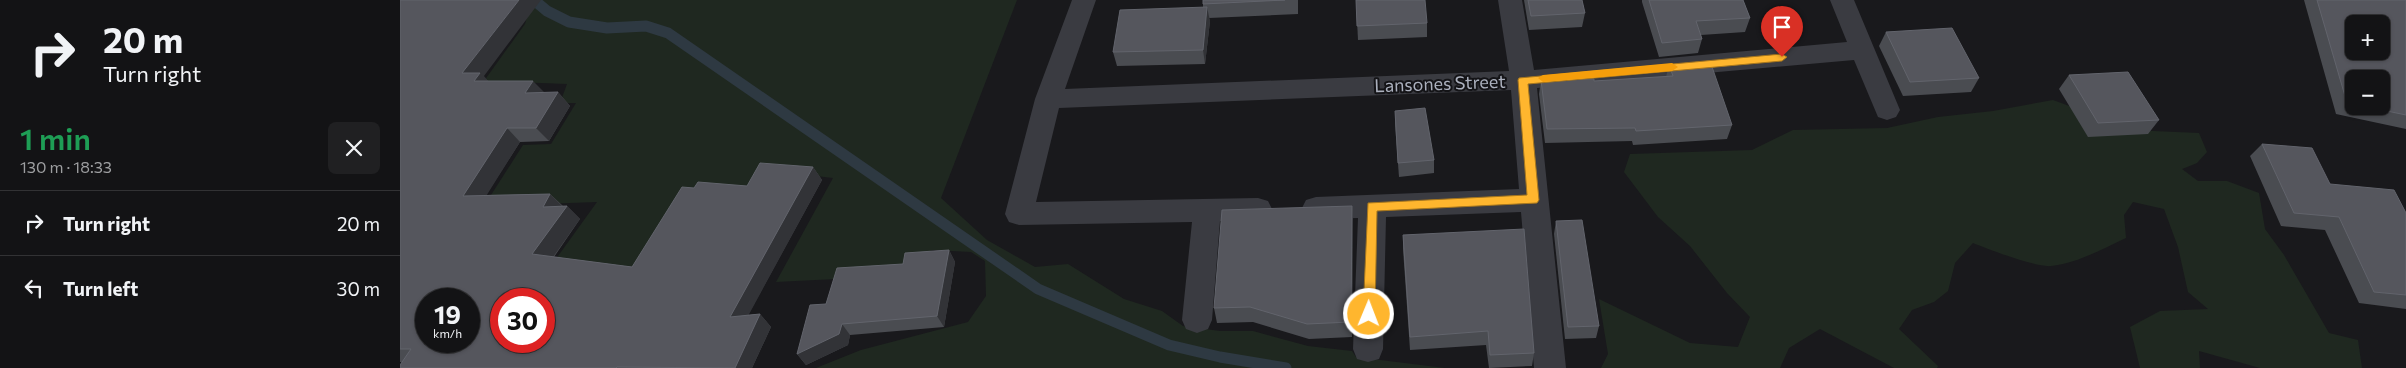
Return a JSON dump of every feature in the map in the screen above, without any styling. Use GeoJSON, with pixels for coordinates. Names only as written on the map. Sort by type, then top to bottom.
{"type":"FeatureCollection","features":[{"type":"Feature","properties":{"kind":"street"},"geometry":{"type":"LineString","coordinates":[[1084,0],[1048,99],[1019,214],[1372,207],[1533,200]]}},
{"type":"Feature","properties":{"kind":"street"},"geometry":{"type":"LineString","coordinates":[[1510,0],[1523,80],[1550,368]]}},
{"type":"Feature","properties":{"kind":"street"},"geometry":{"type":"LineString","coordinates":[[1842,0],[1887,110]]}},
{"type":"Feature","properties":{"kind":"street","name":"Lansones Street"},"geometry":{"type":"LineString","coordinates":[[1048,99],[1523,80],[1861,50]]}},
{"type":"Feature","properties":{"kind":"street"},"geometry":{"type":"LineString","coordinates":[[1368,349],[1372,207]]}},
{"type":"Feature","properties":{"kind":"street"},"geometry":{"type":"LineString","coordinates":[[1197,320],[1207,210]]}},
{"type":"Feature","properties":{"kind":"shaded area"},"geometry":{"type":"Polygon","coordinates":[[[517,0],[1017,0],[941,198],[987,240],[1035,267],[1068,264],[1124,299],[1162,311],[1183,326],[1220,331],[1253,331],[1308,346],[1352,351],[1356,357],[1445,368],[816,368],[861,350],[968,322],[986,296],[985,261],[971,252],[933,250],[917,255],[902,267],[875,277],[776,282],[833,178],[765,170],[751,193],[642,270],[553,263],[597,202],[484,206],[523,145],[551,144],[576,103],[560,103],[567,84],[484,81],[525,24],[527,17],[517,0]]]}},
{"type":"Feature","properties":{"kind":"shaded area"},"geometry":{"type":"Polygon","coordinates":[[[2053,100],[2072,107],[2085,128],[2199,133],[2207,152],[2197,163],[2182,169],[2198,181],[2227,181],[2259,193],[2265,229],[2284,255],[2329,333],[2358,340],[2362,368],[2260,368],[2199,351],[2200,368],[2140,368],[2130,327],[2160,311],[2208,309],[2188,292],[2178,247],[2164,209],[2133,202],[2124,215],[2126,238],[2071,262],[2044,266],[2012,258],[1973,243],[1955,263],[1948,291],[1934,302],[1912,310],[1899,329],[1938,366],[1937,368],[1894,368],[1820,329],[1789,348],[1780,368],[1601,368],[1608,354],[1599,299],[1690,343],[1738,347],[1750,317],[1727,293],[1690,246],[1658,217],[1624,172],[1630,154],[1752,150],[1793,130],[1887,128],[1938,117],[1993,111],[2053,100]]]}},
{"type":"Feature","properties":{"kind":"building"},"geometry":{"type":"Polygon","coordinates":[[[400,0],[519,0],[462,73],[480,73],[474,81],[533,81],[525,93],[558,92],[536,128],[507,128],[463,196],[550,194],[543,207],[567,206],[532,254],[632,267],[682,187],[694,188],[698,182],[747,186],[760,163],[813,167],[730,317],[760,314],[735,368],[400,368],[400,365],[411,349],[400,349],[400,0]]]}},
{"type":"Feature","properties":{"kind":"building"},"geometry":{"type":"Polygon","coordinates":[[[1203,0],[1285,0],[1203,4],[1203,0]]]}},
{"type":"Feature","properties":{"kind":"building"},"geometry":{"type":"Polygon","coordinates":[[[1356,0],[1425,0],[1427,23],[1357,26],[1356,0]]]}},
{"type":"Feature","properties":{"kind":"building"},"geometry":{"type":"Polygon","coordinates":[[[1528,0],[1582,0],[1585,13],[1531,16],[1528,0]]]}},
{"type":"Feature","properties":{"kind":"building"},"geometry":{"type":"Polygon","coordinates":[[[1649,0],[1743,0],[1750,18],[1696,21],[1702,39],[1662,43],[1649,0]]]}},
{"type":"Feature","properties":{"kind":"building"},"geometry":{"type":"Polygon","coordinates":[[[2317,0],[2406,0],[2406,115],[2390,112],[2390,70],[2345,70],[2345,96],[2317,0]]]}},
{"type":"Feature","properties":{"kind":"building"},"geometry":{"type":"Polygon","coordinates":[[[1207,7],[1203,50],[1113,52],[1120,10],[1207,7]]]}},
{"type":"Feature","properties":{"kind":"building"},"geometry":{"type":"Polygon","coordinates":[[[1952,28],[1979,78],[1910,82],[1886,32],[1952,28]]]}},
{"type":"Feature","properties":{"kind":"building"},"geometry":{"type":"Polygon","coordinates":[[[1710,61],[1732,125],[1636,131],[1635,128],[1547,129],[1541,80],[1594,79],[1594,81],[1673,76],[1669,65],[1710,61]]]}},
{"type":"Feature","properties":{"kind":"building"},"geometry":{"type":"Polygon","coordinates":[[[2128,72],[2159,120],[2098,123],[2069,75],[2128,72]]]}},
{"type":"Feature","properties":{"kind":"building"},"geometry":{"type":"Polygon","coordinates":[[[1425,108],[1434,160],[1398,163],[1395,111],[1425,108]]]}},
{"type":"Feature","properties":{"kind":"building"},"geometry":{"type":"Polygon","coordinates":[[[2262,144],[2312,148],[2330,184],[2394,190],[2406,213],[2406,295],[2374,292],[2339,217],[2294,213],[2262,144]]]}},
{"type":"Feature","properties":{"kind":"building"},"geometry":{"type":"Polygon","coordinates":[[[1352,206],[1351,322],[1307,324],[1250,307],[1214,308],[1222,210],[1352,206]]]}},
{"type":"Feature","properties":{"kind":"building"},"geometry":{"type":"Polygon","coordinates":[[[1582,220],[1599,326],[1568,327],[1556,221],[1582,220]]]}},
{"type":"Feature","properties":{"kind":"building"},"geometry":{"type":"Polygon","coordinates":[[[1524,229],[1534,353],[1490,355],[1488,331],[1410,337],[1403,235],[1524,229]]]}},
{"type":"Feature","properties":{"kind":"building"},"geometry":{"type":"Polygon","coordinates":[[[949,250],[937,316],[842,324],[839,334],[797,354],[810,305],[826,304],[837,268],[903,264],[905,253],[949,250]]]}},
{"type":"Feature","properties":{"kind":"waterway"},"geometry":{"type":"LineString","coordinates":[[534,0],[547,11],[569,22],[607,28],[646,26],[668,33],[1038,289],[1169,345],[1220,357],[1286,368]]}},
{"type":"Feature","properties":{"kind":"slow traffic"},"geometry":{"type":"LineString","coordinates":[[1543,78],[1672,67]]}},
{"type":"Feature","properties":{"kind":"route"},"geometry":{"type":"LineString","coordinates":[[1369,314],[1372,207],[1533,200],[1523,80],[1782,57]]}}]}
